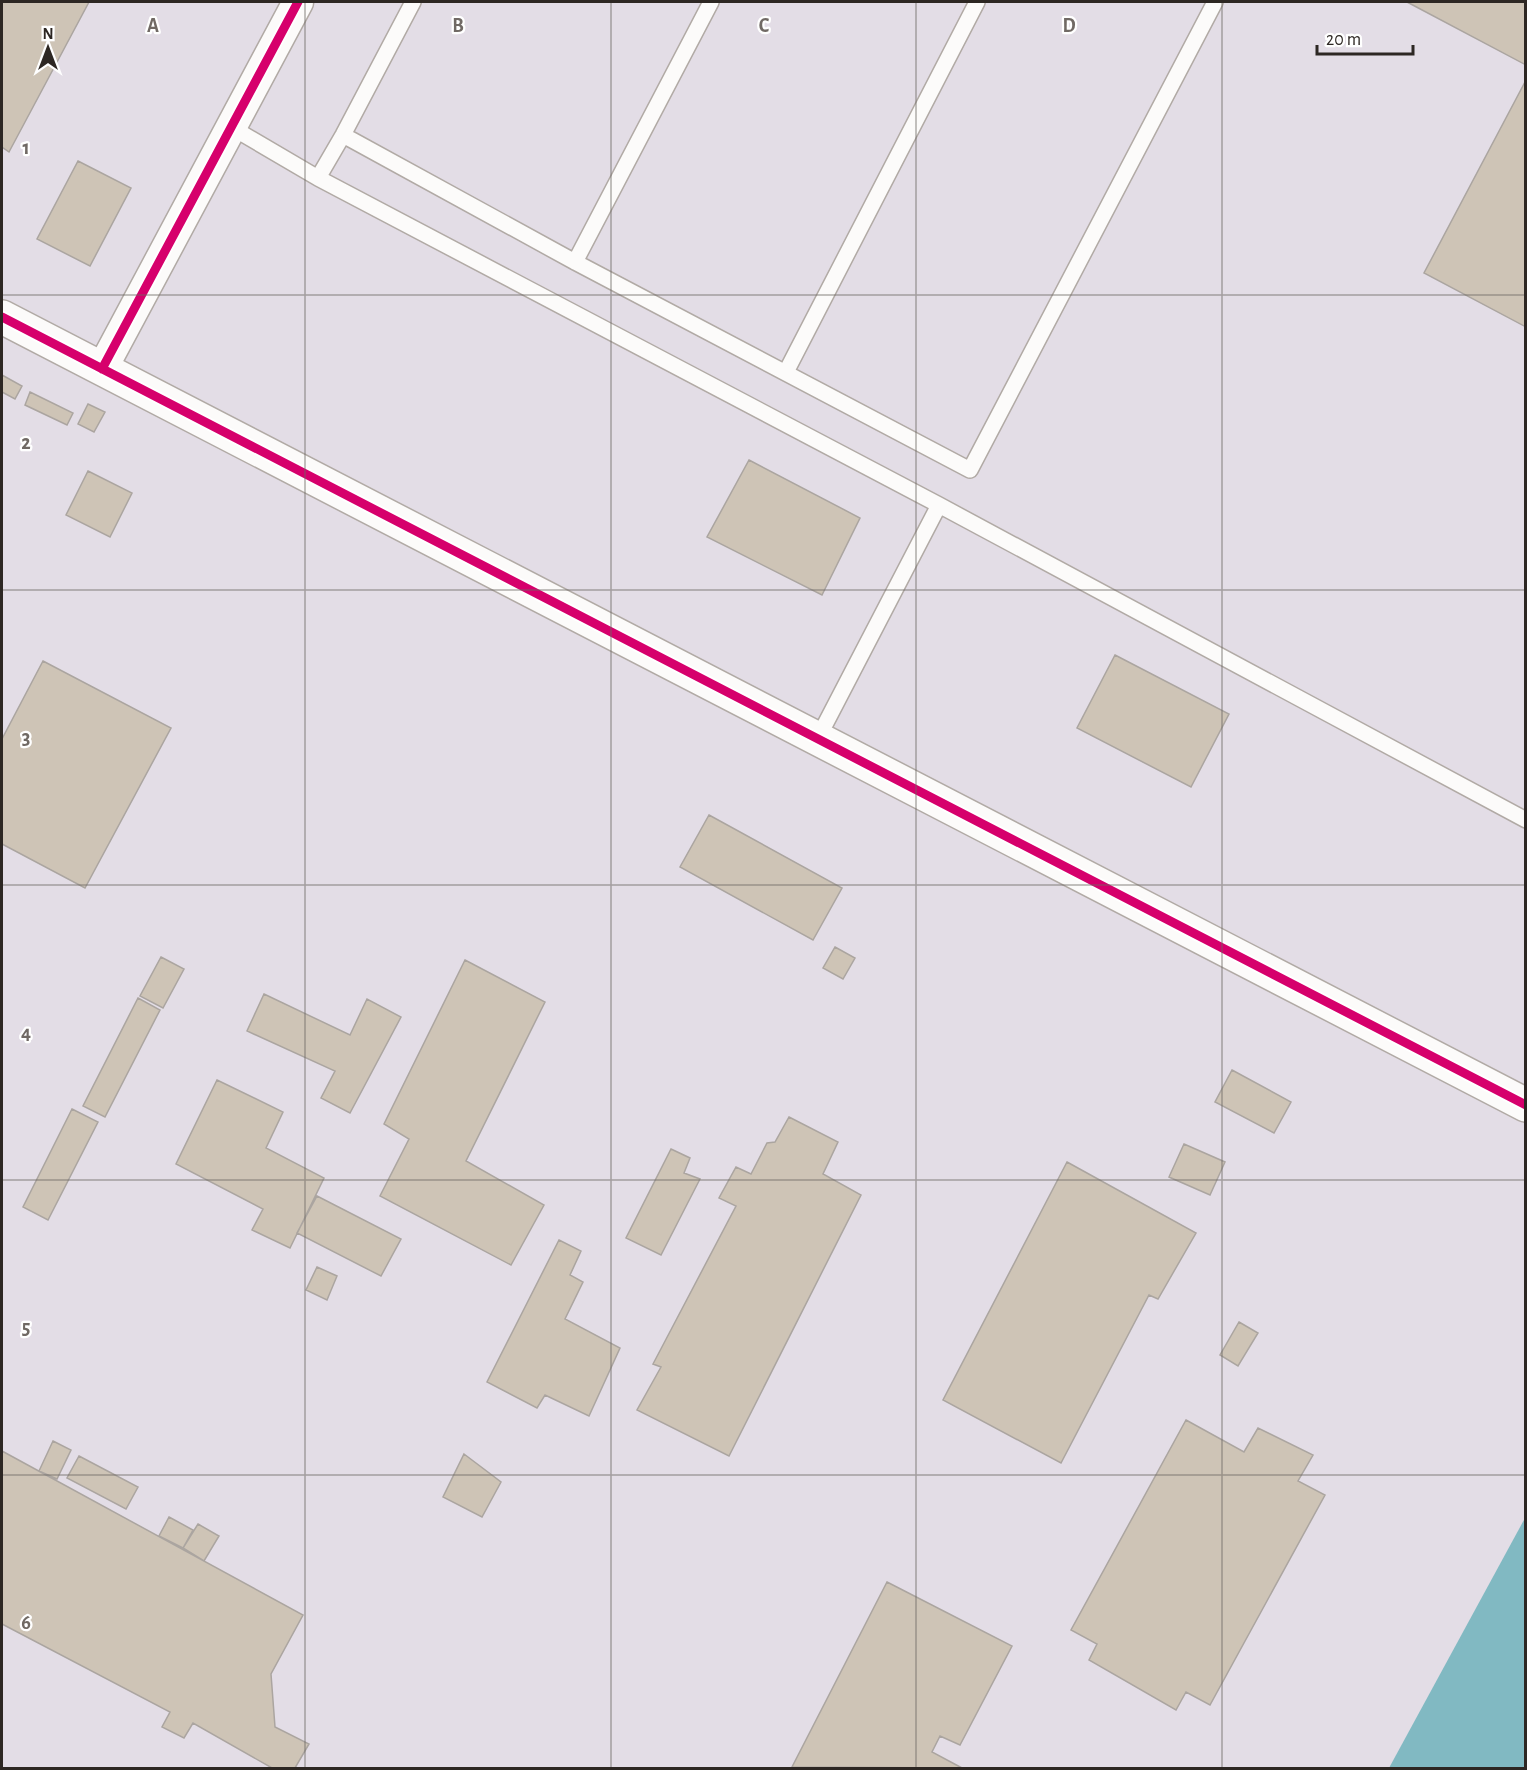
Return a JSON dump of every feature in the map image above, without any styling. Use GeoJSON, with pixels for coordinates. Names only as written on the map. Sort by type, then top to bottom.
{"type":"FeatureCollection","features":[{"type":"Feature","properties":{"kind":"street"},"geometry":{"type":"LineString","coordinates":[[102,369],[298,2]]}},
{"type":"Feature","properties":{"kind":"street"},"geometry":{"type":"LineString","coordinates":[[2,317],[1526,1105]]}},
{"type":"Feature","properties":{"kind":"lane"},"geometry":{"type":"LineString","coordinates":[[318,177],[343,135],[412,2]]}},
{"type":"Feature","properties":{"kind":"lane"},"geometry":{"type":"LineString","coordinates":[[575,262],[711,2]]}},
{"type":"Feature","properties":{"kind":"lane"},"geometry":{"type":"LineString","coordinates":[[786,372],[977,2]]}},
{"type":"Feature","properties":{"kind":"lane"},"geometry":{"type":"LineString","coordinates":[[343,135],[575,262],[970,470],[1215,2]]}},
{"type":"Feature","properties":{"kind":"lane"},"geometry":{"type":"LineString","coordinates":[[231,127],[318,177],[939,505],[1526,820]]}},
{"type":"Feature","properties":{"kind":"lane"},"geometry":{"type":"LineString","coordinates":[[818,738],[939,505]]}},
{"type":"Feature","properties":{"kind":"shaded area"},"geometry":{"type":"Polygon","coordinates":[[[2,2],[1525,2],[1525,1524],[1399,1768],[2,1768],[2,2]]]}},
{"type":"Feature","properties":{"kind":"water"},"geometry":{"type":"Polygon","coordinates":[[[1525,1518],[1525,1768],[1389,1768],[1525,1518]]]}},
{"type":"Feature","properties":{"kind":"building"},"geometry":{"type":"Polygon","coordinates":[[[2,2],[89,2],[9,152],[2,147],[2,2]]]}},
{"type":"Feature","properties":{"kind":"building"},"geometry":{"type":"Polygon","coordinates":[[[1407,2],[1526,2],[1526,65],[1407,2]]]}},
{"type":"Feature","properties":{"kind":"building"},"geometry":{"type":"Polygon","coordinates":[[[1526,82],[1526,327],[1424,273],[1526,82]]]}},
{"type":"Feature","properties":{"kind":"building"},"geometry":{"type":"Polygon","coordinates":[[[78,161],[131,188],[90,266],[37,239],[78,161]]]}},
{"type":"Feature","properties":{"kind":"building"},"geometry":{"type":"Polygon","coordinates":[[[2,375],[22,386],[15,399],[2,392],[2,375]]]}},
{"type":"Feature","properties":{"kind":"building"},"geometry":{"type":"Polygon","coordinates":[[[30,392],[73,413],[67,425],[25,405],[30,392]]]}},
{"type":"Feature","properties":{"kind":"building"},"geometry":{"type":"Polygon","coordinates":[[[88,404],[105,412],[94,432],[78,424],[88,404]]]}},
{"type":"Feature","properties":{"kind":"building"},"geometry":{"type":"Polygon","coordinates":[[[749,460],[860,518],[822,595],[707,537],[749,460]]]}},
{"type":"Feature","properties":{"kind":"building"},"geometry":{"type":"Polygon","coordinates":[[[88,471],[132,493],[110,537],[66,515],[88,471]]]}},
{"type":"Feature","properties":{"kind":"building"},"geometry":{"type":"Polygon","coordinates":[[[1115,655],[1229,714],[1191,787],[1077,728],[1115,655]]]}},
{"type":"Feature","properties":{"kind":"building"},"geometry":{"type":"Polygon","coordinates":[[[43,661],[171,728],[85,888],[2,844],[2,739],[43,661]]]}},
{"type":"Feature","properties":{"kind":"building"},"geometry":{"type":"Polygon","coordinates":[[[709,815],[842,888],[813,940],[680,867],[709,815]]]}},
{"type":"Feature","properties":{"kind":"building"},"geometry":{"type":"Polygon","coordinates":[[[835,947],[855,958],[843,979],[823,968],[835,947]]]}},
{"type":"Feature","properties":{"kind":"building"},"geometry":{"type":"Polygon","coordinates":[[[161,957],[184,969],[163,1008],[140,996],[161,957]]]}},
{"type":"Feature","properties":{"kind":"building"},"geometry":{"type":"Polygon","coordinates":[[[465,960],[545,1002],[466,1161],[544,1205],[511,1265],[380,1196],[409,1139],[384,1124],[465,960]]]}},
{"type":"Feature","properties":{"kind":"building"},"geometry":{"type":"Polygon","coordinates":[[[264,994],[350,1035],[367,999],[401,1017],[350,1113],[321,1098],[335,1071],[247,1031],[264,994]]]}},
{"type":"Feature","properties":{"kind":"building"},"geometry":{"type":"Polygon","coordinates":[[[138,998],[160,1010],[105,1117],[83,1106],[138,998]]]}},
{"type":"Feature","properties":{"kind":"building"},"geometry":{"type":"Polygon","coordinates":[[[1232,1070],[1291,1102],[1274,1133],[1215,1102],[1232,1070]]]}},
{"type":"Feature","properties":{"kind":"building"},"geometry":{"type":"Polygon","coordinates":[[[217,1080],[283,1112],[266,1148],[324,1178],[290,1248],[252,1230],[263,1209],[176,1164],[217,1080]]]}},
{"type":"Feature","properties":{"kind":"building"},"geometry":{"type":"Polygon","coordinates":[[[72,1109],[98,1122],[48,1220],[23,1207],[72,1109]]]}},
{"type":"Feature","properties":{"kind":"building"},"geometry":{"type":"Polygon","coordinates":[[[789,1117],[838,1142],[823,1174],[861,1195],[729,1456],[637,1410],[661,1367],[653,1364],[736,1206],[719,1198],[736,1167],[751,1174],[767,1143],[775,1142],[789,1117]]]}},
{"type":"Feature","properties":{"kind":"building"},"geometry":{"type":"Polygon","coordinates":[[[1184,1144],[1225,1162],[1210,1195],[1169,1177],[1184,1144]]]}},
{"type":"Feature","properties":{"kind":"building"},"geometry":{"type":"Polygon","coordinates":[[[671,1149],[690,1158],[684,1173],[700,1179],[661,1255],[626,1238],[671,1149]]]}},
{"type":"Feature","properties":{"kind":"building"},"geometry":{"type":"Polygon","coordinates":[[[1067,1162],[1196,1233],[1158,1299],[1149,1295],[1061,1463],[943,1400],[1067,1162]]]}},
{"type":"Feature","properties":{"kind":"building"},"geometry":{"type":"Polygon","coordinates":[[[317,1196],[401,1239],[381,1276],[297,1233],[317,1196]]]}},
{"type":"Feature","properties":{"kind":"building"},"geometry":{"type":"Polygon","coordinates":[[[559,1240],[581,1251],[570,1275],[583,1282],[565,1319],[620,1348],[589,1416],[545,1395],[537,1408],[487,1382],[559,1240]]]}},
{"type":"Feature","properties":{"kind":"building"},"geometry":{"type":"Polygon","coordinates":[[[317,1267],[337,1276],[327,1300],[306,1290],[317,1267]]]}},
{"type":"Feature","properties":{"kind":"building"},"geometry":{"type":"Polygon","coordinates":[[[1239,1322],[1258,1333],[1238,1366],[1220,1355],[1239,1322]]]}},
{"type":"Feature","properties":{"kind":"building"},"geometry":{"type":"Polygon","coordinates":[[[1186,1420],[1244,1452],[1258,1428],[1313,1455],[1298,1481],[1325,1495],[1210,1705],[1186,1692],[1176,1710],[1089,1660],[1097,1644],[1071,1630],[1186,1420]]]}},
{"type":"Feature","properties":{"kind":"building"},"geometry":{"type":"Polygon","coordinates":[[[53,1441],[71,1450],[57,1479],[39,1471],[53,1441]]]}},
{"type":"Feature","properties":{"kind":"building"},"geometry":{"type":"Polygon","coordinates":[[[2,1451],[303,1615],[271,1674],[275,1727],[309,1744],[295,1768],[272,1768],[193,1723],[184,1738],[162,1727],[170,1712],[2,1624],[2,1451]]]}},
{"type":"Feature","properties":{"kind":"building"},"geometry":{"type":"Polygon","coordinates":[[[464,1454],[501,1482],[482,1517],[443,1497],[464,1454]]]}},
{"type":"Feature","properties":{"kind":"building"},"geometry":{"type":"Polygon","coordinates":[[[79,1456],[138,1487],[126,1509],[67,1478],[79,1456]]]}},
{"type":"Feature","properties":{"kind":"building"},"geometry":{"type":"Polygon","coordinates":[[[169,1517],[193,1530],[183,1548],[159,1536],[169,1517]]]}},
{"type":"Feature","properties":{"kind":"building"},"geometry":{"type":"Polygon","coordinates":[[[198,1524],[219,1536],[204,1561],[183,1548],[198,1524]]]}},
{"type":"Feature","properties":{"kind":"building"},"geometry":{"type":"Polygon","coordinates":[[[887,1582],[1012,1646],[960,1745],[940,1736],[932,1752],[962,1768],[792,1767],[887,1582]]]}},
{"type":"Feature","properties":{"kind":"cycle path"},"geometry":{"type":"LineString","coordinates":[[102,369],[298,2]]}},
{"type":"Feature","properties":{"kind":"cycle path"},"geometry":{"type":"LineString","coordinates":[[2,317],[1526,1105]]}}]}
